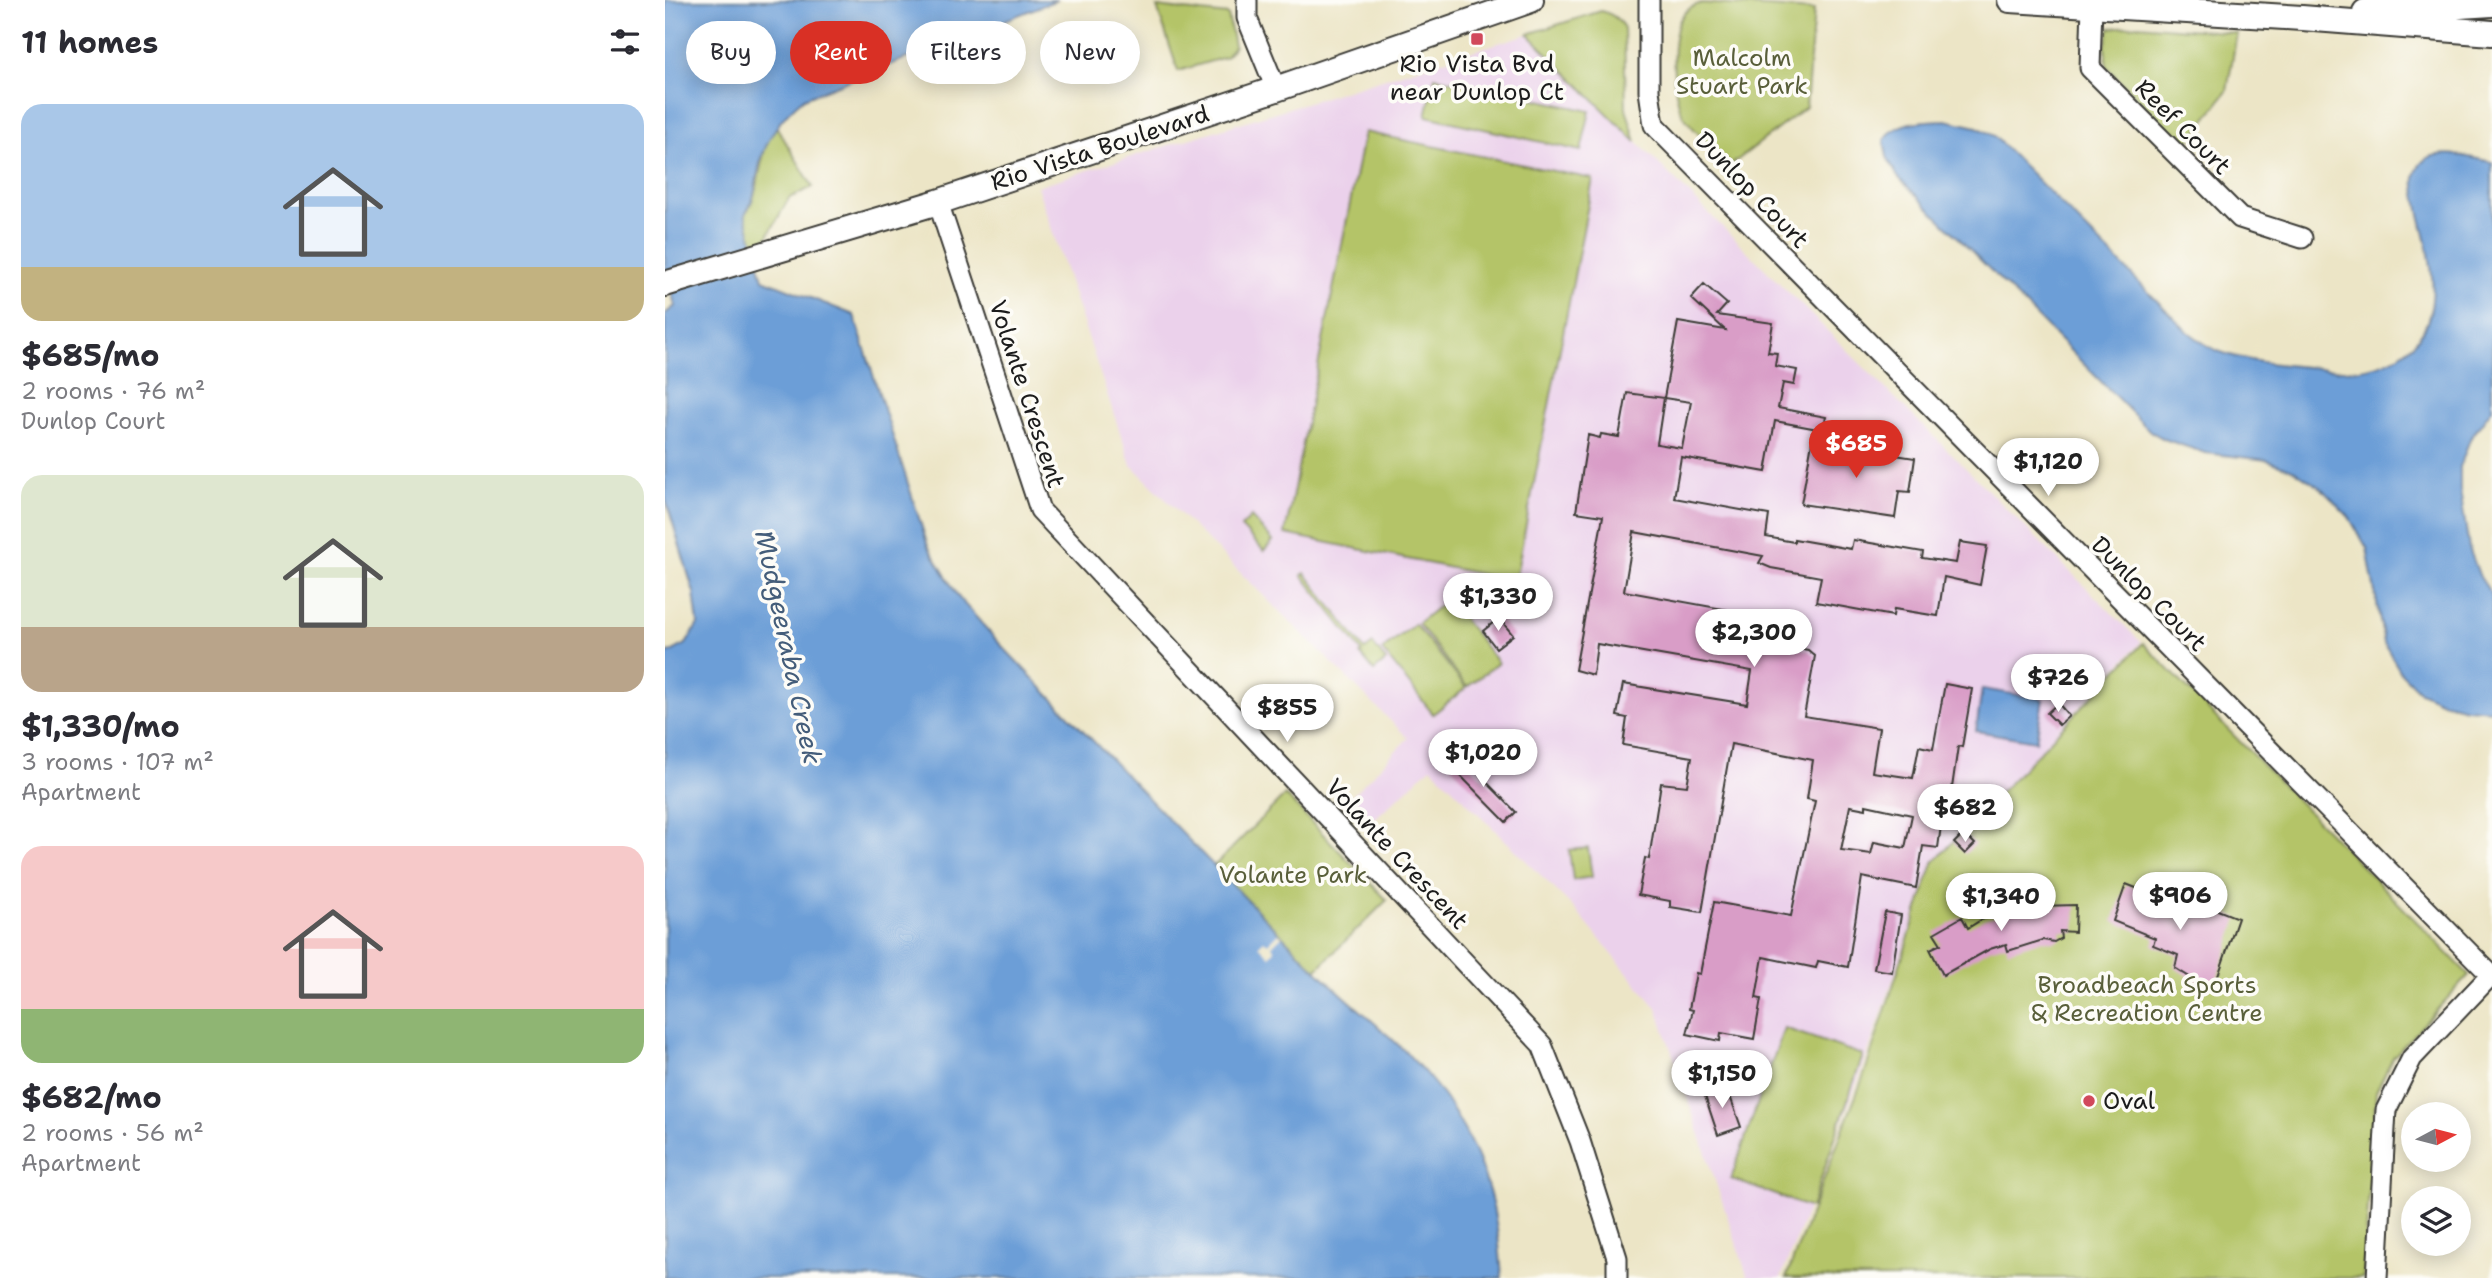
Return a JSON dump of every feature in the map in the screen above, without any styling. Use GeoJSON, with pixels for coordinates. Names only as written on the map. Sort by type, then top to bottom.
{"type":"FeatureCollection","features":[{"type":"Feature","properties":{"kind":"street"},"geometry":{"type":"LineString","coordinates":[[1247,0],[1247,18],[1276,89]]}},
{"type":"Feature","properties":{"kind":"street","name":"Rio Vista Boulevard"},"geometry":{"type":"LineString","coordinates":[[665,285],[938,202],[1531,0]]}},
{"type":"Feature","properties":{"kind":"street","name":"Dunlop Court"},"geometry":{"type":"LineString","coordinates":[[1649,0],[1649,92],[1654,125],[2491,976]]}},
{"type":"Feature","properties":{"kind":"street"},"geometry":{"type":"LineString","coordinates":[[2010,0],[2492,33]]}},
{"type":"Feature","properties":{"kind":"street"},"geometry":{"type":"LineString","coordinates":[[2302,18],[2492,4]]}},
{"type":"Feature","properties":{"kind":"street","name":"Reef Court"},"geometry":{"type":"LineString","coordinates":[[2092,5],[2090,68],[2240,218],[2302,238]]}},
{"type":"Feature","properties":{"kind":"street","name":"Volante Crescent"},"geometry":{"type":"LineString","coordinates":[[938,202],[1040,510],[1542,1045],[1580,1141],[1617,1258],[1617,1278]]}},
{"type":"Feature","properties":{"kind":"street"},"geometry":{"type":"LineString","coordinates":[[2377,1278],[2386,1110],[2412,1058],[2491,976]]}},
{"type":"Feature","properties":{"kind":"shaded area"},"geometry":{"type":"Polygon","coordinates":[[[1528,34],[2141,642],[1933,863],[1861,1073],[1781,1278],[1748,1278],[1657,1008],[1572,906],[1431,767],[1372,821],[1349,799],[1408,738],[1131,465],[1037,186],[1528,34]]]}},
{"type":"Feature","properties":{"kind":"green space","name":"Malcolm Stuart Park"},"geometry":{"type":"Polygon","coordinates":[[[1702,3],[1814,10],[1806,107],[1731,165],[1685,118],[1677,98],[1674,54],[1677,27],[1685,12],[1702,3]]]}},
{"type":"Feature","properties":{"kind":"green space"},"geometry":{"type":"Polygon","coordinates":[[[1157,7],[1228,15],[1234,46],[1226,57],[1178,71],[1157,7]]]}},
{"type":"Feature","properties":{"kind":"green space"},"geometry":{"type":"Polygon","coordinates":[[[1601,11],[1614,17],[1624,28],[1626,108],[1636,142],[1528,34],[1601,11]]]}},
{"type":"Feature","properties":{"kind":"green space"},"geometry":{"type":"Polygon","coordinates":[[[2138,25],[2237,33],[2227,91],[2184,148],[2107,67],[2105,46],[2110,28],[2138,25]]]}},
{"type":"Feature","properties":{"kind":"green space"},"geometry":{"type":"Polygon","coordinates":[[[1435,77],[1590,111],[1581,151],[1426,116],[1435,77]]]}},
{"type":"Feature","properties":{"kind":"green space"},"geometry":{"type":"Polygon","coordinates":[[[776,126],[813,187],[789,198],[765,241],[754,245],[745,214],[755,193],[766,147],[776,126]]]}},
{"type":"Feature","properties":{"kind":"green space"},"geometry":{"type":"Polygon","coordinates":[[[1364,132],[1593,179],[1515,581],[1285,534],[1364,132]]]}},
{"type":"Feature","properties":{"kind":"green space"},"geometry":{"type":"Polygon","coordinates":[[[1251,517],[1273,541],[1264,551],[1241,527],[1251,517]]]}},
{"type":"Feature","properties":{"kind":"green space"},"geometry":{"type":"Polygon","coordinates":[[[1305,573],[1365,650],[1373,644],[1386,661],[1374,671],[1302,575],[1305,573]]]}},
{"type":"Feature","properties":{"kind":"green space"},"geometry":{"type":"Polygon","coordinates":[[[1448,599],[1498,663],[1467,687],[1418,623],[1448,599]]]}},
{"type":"Feature","properties":{"kind":"green space"},"geometry":{"type":"Polygon","coordinates":[[[1415,624],[1466,688],[1433,714],[1382,650],[1415,624]]]}},
{"type":"Feature","properties":{"kind":"green space","name":"Broadbeach Sports & Recreation Centre"},"geometry":{"type":"Polygon","coordinates":[[[2143,643],[2469,975],[2393,1057],[2376,1092],[2363,1278],[1786,1278],[1865,1072],[1933,863],[2143,643]]]}},
{"type":"Feature","properties":{"kind":"green space","name":"Volante Park"},"geometry":{"type":"Polygon","coordinates":[[[1285,795],[1387,900],[1316,970],[1214,866],[1285,795]]]}},
{"type":"Feature","properties":{"kind":"green space"},"geometry":{"type":"Polygon","coordinates":[[[1588,848],[1592,877],[1573,880],[1569,850],[1588,848]]]}},
{"type":"Feature","properties":{"kind":"green space"},"geometry":{"type":"Polygon","coordinates":[[[1784,1028],[1863,1055],[1811,1208],[1731,1179],[1784,1028]]]}},
{"type":"Feature","properties":{"kind":"water","name":"Mudgeeraba Creek"},"geometry":{"type":"Polygon","coordinates":[[[665,0],[1057,0],[1003,21],[906,21],[906,58],[892,64],[892,21],[790,21],[790,84],[840,84],[804,98],[795,105],[780,122],[764,150],[753,199],[745,214],[763,279],[854,315],[928,546],[959,598],[999,643],[1232,884],[1328,981],[1406,1052],[1440,1091],[1466,1133],[1483,1172],[1498,1233],[1502,1278],[665,1278],[665,655],[686,644],[698,624],[694,593],[665,497],[665,314],[675,306],[665,266],[665,0]]]}},
{"type":"Feature","properties":{"kind":"water"},"geometry":{"type":"Polygon","coordinates":[[[1946,120],[1977,127],[1994,136],[2187,331],[2206,345],[2244,359],[2338,370],[2356,370],[2391,360],[2415,342],[2426,326],[2433,288],[2428,248],[2415,189],[2418,168],[2432,156],[2441,154],[2492,162],[2492,409],[2470,439],[2460,467],[2460,489],[2469,548],[2480,577],[2492,595],[2492,710],[2466,708],[2442,702],[2420,692],[2401,673],[2384,643],[2367,548],[2349,517],[2322,489],[2295,471],[2267,460],[2205,453],[2164,439],[2150,431],[1898,177],[1887,157],[1884,140],[1903,125],[1946,120]]]}},
{"type":"Feature","properties":{"kind":"water"},"geometry":{"type":"Polygon","coordinates":[[[1982,689],[2043,699],[2036,741],[1976,731],[1982,689]]]}},
{"type":"Feature","properties":{"kind":"pier"},"geometry":{"type":"Polygon","coordinates":[[[1279,933],[1282,936],[1272,946],[1275,950],[1270,956],[1259,945],[1264,940],[1268,944],[1279,933]]]}},
{"type":"Feature","properties":{"kind":"building"},"geometry":{"type":"Polygon","coordinates":[[[1704,284],[1727,304],[1717,315],[1773,323],[1768,352],[1777,353],[1775,366],[1797,370],[1794,385],[1783,383],[1778,408],[1826,417],[1823,430],[1775,421],[1766,472],[1681,457],[1674,498],[1769,515],[1766,537],[1794,542],[1794,539],[1851,549],[1853,540],[1923,552],[1922,558],[1956,563],[1960,542],[1987,546],[1980,585],[1944,577],[1938,616],[1894,609],[1893,616],[1816,602],[1821,577],[1771,568],[1759,563],[1763,556],[1634,532],[1624,591],[1772,618],[1767,642],[1808,650],[1815,656],[1804,716],[1879,728],[1872,772],[1913,778],[1919,746],[1933,749],[1945,684],[1972,689],[1962,747],[1958,746],[1952,788],[1955,791],[1953,804],[1944,803],[1938,848],[1923,846],[1916,888],[1862,877],[1848,967],[1818,961],[1816,968],[1763,957],[1756,998],[1761,999],[1754,1039],[1721,1033],[1720,1041],[1687,1034],[1693,1010],[1689,1009],[1696,973],[1700,974],[1714,902],[1791,916],[1815,801],[1807,799],[1813,760],[1731,744],[1702,912],[1670,907],[1670,901],[1638,895],[1645,858],[1649,859],[1661,783],[1687,786],[1692,757],[1623,745],[1627,718],[1617,716],[1623,684],[1747,704],[1752,671],[1597,644],[1593,675],[1575,670],[1603,516],[1576,512],[1588,435],[1600,438],[1601,434],[1619,437],[1627,393],[1664,398],[1678,322],[1725,330],[1691,298],[1704,284]],[[1664,398],[1657,444],[1682,448],[1691,402],[1664,398]],[[1866,805],[1866,809],[1850,806],[1841,850],[1871,854],[1874,842],[1905,848],[1912,815],[1866,805]]]}},
{"type":"Feature","properties":{"kind":"building"},"geometry":{"type":"Polygon","coordinates":[[[1812,442],[1915,458],[1910,492],[1899,491],[1895,518],[1801,504],[1812,442]]]}},
{"type":"Feature","properties":{"kind":"building"},"geometry":{"type":"Polygon","coordinates":[[[1499,618],[1513,635],[1496,648],[1483,631],[1499,618]]]}},
{"type":"Feature","properties":{"kind":"building"},"geometry":{"type":"Polygon","coordinates":[[[2058,703],[2069,716],[2059,725],[2047,713],[2058,703]]]}},
{"type":"Feature","properties":{"kind":"building"},"geometry":{"type":"Polygon","coordinates":[[[1461,756],[1516,812],[1506,822],[1451,766],[1461,756]]]}},
{"type":"Feature","properties":{"kind":"building"},"geometry":{"type":"Polygon","coordinates":[[[1964,833],[1975,844],[1965,854],[1954,843],[1964,833]]]}},
{"type":"Feature","properties":{"kind":"building"},"geometry":{"type":"Polygon","coordinates":[[[2126,884],[2202,914],[2205,905],[2238,918],[2217,979],[2214,978],[2209,989],[2175,968],[2178,955],[2153,945],[2155,938],[2113,921],[2126,884]]]}},
{"type":"Feature","properties":{"kind":"building"},"geometry":{"type":"Polygon","coordinates":[[[2076,905],[2075,932],[2060,931],[2061,938],[2054,942],[2043,940],[2008,951],[2006,944],[1990,949],[1943,975],[1930,949],[1941,944],[1934,933],[1962,917],[1968,928],[1981,920],[2012,911],[2039,906],[2076,905]]]}},
{"type":"Feature","properties":{"kind":"building"},"geometry":{"type":"Polygon","coordinates":[[[1885,912],[1901,915],[1892,972],[1874,969],[1885,912]]]}},
{"type":"Feature","properties":{"kind":"building"},"geometry":{"type":"Polygon","coordinates":[[[1726,1085],[1741,1127],[1718,1135],[1704,1093],[1726,1085]]]}},
{"type":"Feature","properties":{"kind":"place","name":"Rio Vista Bvd near Dunlop Ct"},"geometry":{"type":"Point","coordinates":[1477,39]}},
{"type":"Feature","properties":{"kind":"place","name":"Oval"},"geometry":{"type":"Point","coordinates":[2089,1101]}}]}
